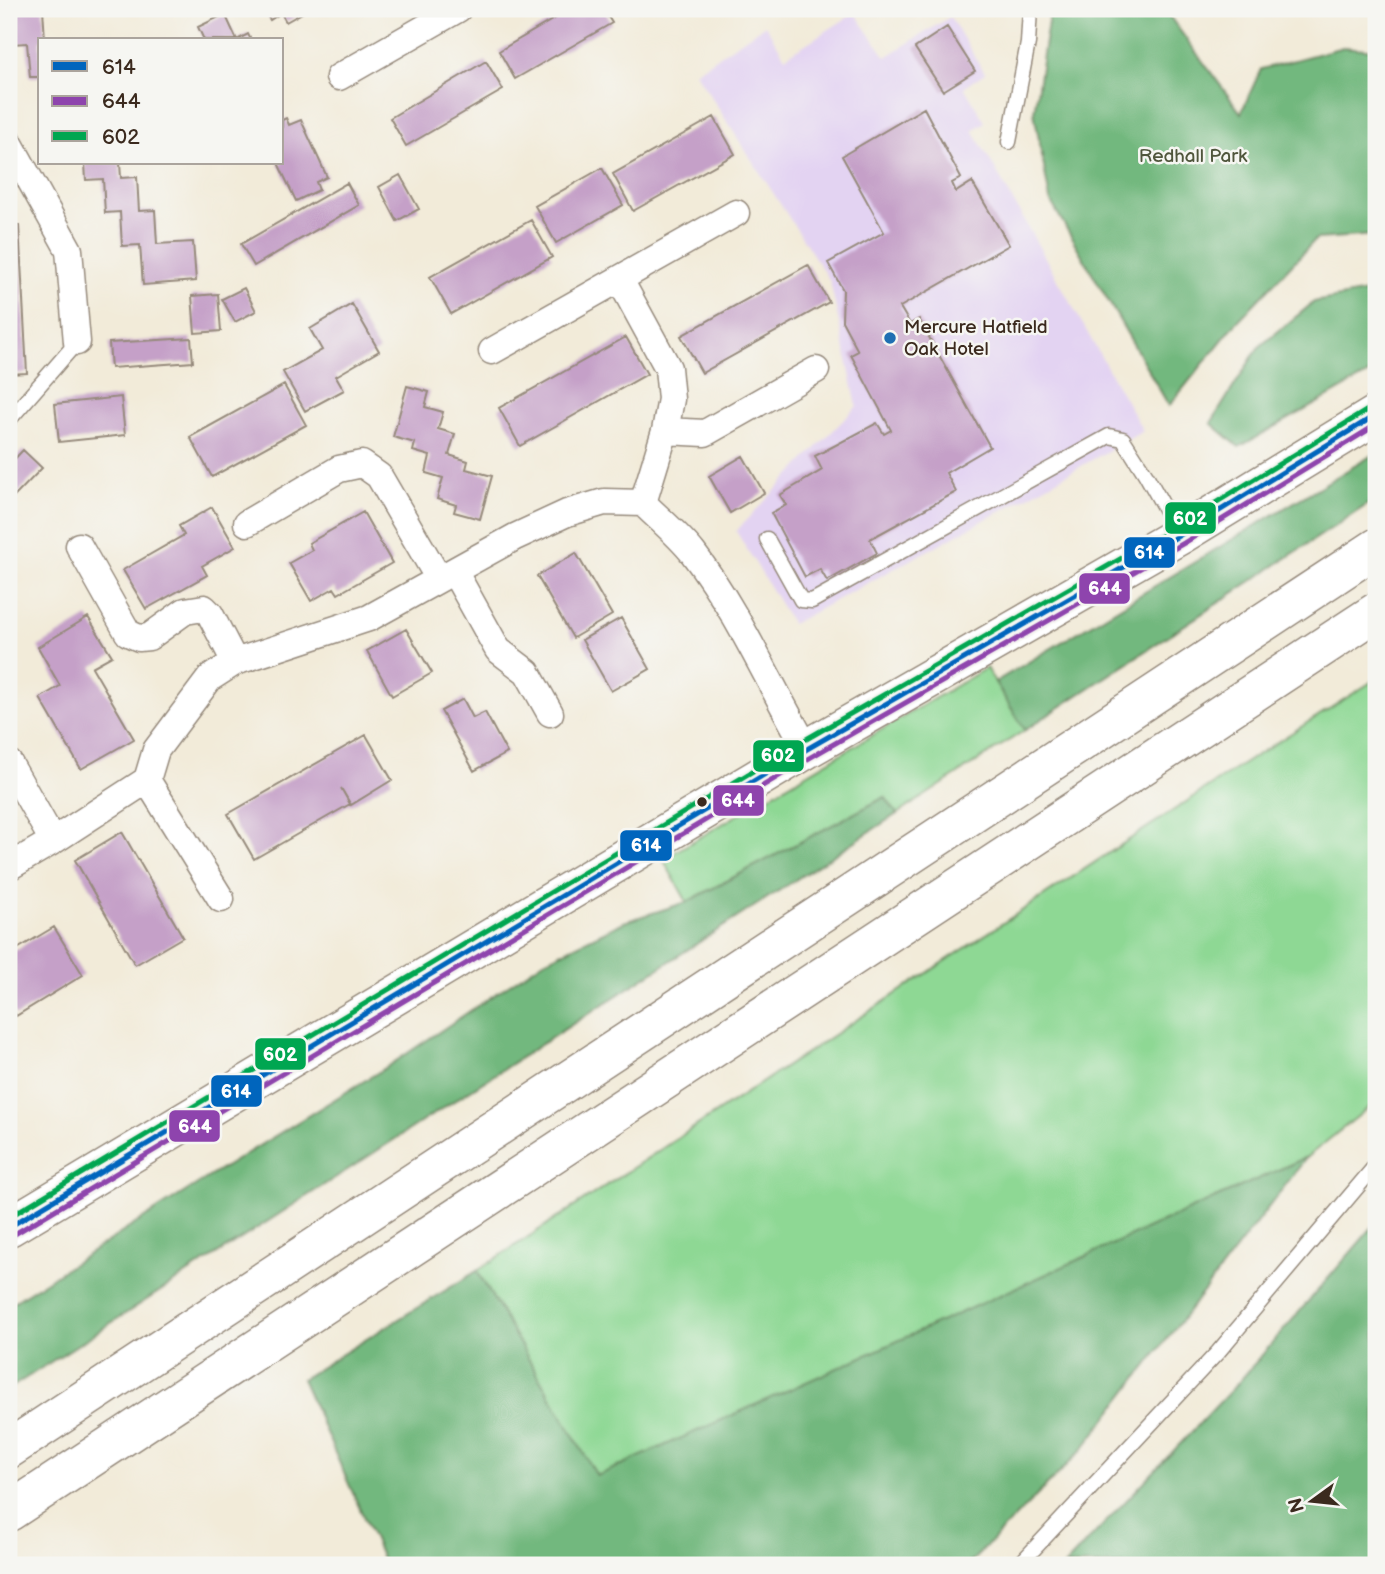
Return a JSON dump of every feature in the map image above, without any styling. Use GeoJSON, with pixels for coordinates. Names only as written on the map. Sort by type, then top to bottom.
{"type":"FeatureCollection","features":[{"type":"Feature","properties":{"kind":"main road"},"geometry":{"type":"LineString","coordinates":[[9,1227],[807,749],[1180,535],[1376,415]]}},
{"type":"Feature","properties":{"kind":"main road"},"geometry":{"type":"LineString","coordinates":[[9,1449],[1376,548]]}},
{"type":"Feature","properties":{"kind":"main road"},"geometry":{"type":"LineString","coordinates":[[9,1512],[1376,612]]}},
{"type":"Feature","properties":{"kind":"street"},"geometry":{"type":"LineString","coordinates":[[339,77],[458,9]]}},
{"type":"Feature","properties":{"kind":"street"},"geometry":{"type":"LineString","coordinates":[[9,142],[69,250],[77,342]]}},
{"type":"Feature","properties":{"kind":"street"},"geometry":{"type":"LineString","coordinates":[[492,351],[736,213]]}},
{"type":"Feature","properties":{"kind":"street"},"geometry":{"type":"LineString","coordinates":[[620,280],[668,368],[671,399],[665,431],[643,503]]}},
{"type":"Feature","properties":{"kind":"street"},"geometry":{"type":"LineString","coordinates":[[665,431],[705,433],[817,370]]}},
{"type":"Feature","properties":{"kind":"street"},"geometry":{"type":"LineString","coordinates":[[247,523],[339,469],[362,464],[379,476],[498,650],[527,672],[550,713]]}},
{"type":"Feature","properties":{"kind":"street"},"geometry":{"type":"LineString","coordinates":[[9,867],[146,780],[156,750],[210,678],[235,662],[369,618],[515,537],[567,513],[604,502],[643,503],[692,552],[729,606],[807,749]]}},
{"type":"Feature","properties":{"kind":"street"},"geometry":{"type":"LineString","coordinates":[[79,546],[128,633],[139,638],[149,637],[186,611],[204,608],[210,614],[235,662]]}},
{"type":"Feature","properties":{"kind":"street"},"geometry":{"type":"LineString","coordinates":[[9,763],[53,841]]}},
{"type":"Feature","properties":{"kind":"street"},"geometry":{"type":"LineString","coordinates":[[146,780],[221,899]]}},
{"type":"Feature","properties":{"kind":"lane"},"geometry":{"type":"LineString","coordinates":[[1009,142],[1028,43],[1030,9]]}},
{"type":"Feature","properties":{"kind":"lane"},"geometry":{"type":"LineString","coordinates":[[9,420],[77,342]]}},
{"type":"Feature","properties":{"kind":"lane"},"geometry":{"type":"LineString","coordinates":[[767,539],[801,600],[812,601],[1109,436],[1123,439],[1180,535]]}},
{"type":"Feature","properties":{"kind":"lane"},"geometry":{"type":"LineString","coordinates":[[1020,1565],[1218,1352],[1376,1165]]}},
{"type":"Feature","properties":{"kind":"shaded area"},"geometry":{"type":"Polygon","coordinates":[[[855,13],[886,57],[950,17],[985,73],[964,87],[985,122],[973,130],[1143,431],[792,624],[736,531],[857,406],[830,281],[695,72],[765,25],[785,57],[855,13]]]}},
{"type":"Feature","properties":{"kind":"green space","name":"Redhall Park"},"geometry":{"type":"Polygon","coordinates":[[[1050,9],[1164,9],[1241,113],[1261,69],[1343,47],[1376,50],[1376,235],[1316,239],[1236,323],[1169,406],[1050,200],[1034,112],[1050,9]]]}},
{"type":"Feature","properties":{"kind":"green space"},"geometry":{"type":"Polygon","coordinates":[[[1366,292],[1376,297],[1376,370],[1239,447],[1211,423],[1258,348],[1314,302],[1366,292]]]}},
{"type":"Feature","properties":{"kind":"green space"},"geometry":{"type":"Polygon","coordinates":[[[1376,453],[1376,499],[1025,730],[995,682],[1376,453]]]}},
{"type":"Feature","properties":{"kind":"green space"},"geometry":{"type":"Polygon","coordinates":[[[986,668],[1025,730],[897,814],[885,797],[687,902],[663,859],[986,668]]]}},
{"type":"Feature","properties":{"kind":"green space"},"geometry":{"type":"Polygon","coordinates":[[[1376,679],[1376,1102],[1307,1157],[597,1477],[477,1271],[1376,679]]]}},
{"type":"Feature","properties":{"kind":"green space"},"geometry":{"type":"Polygon","coordinates":[[[885,797],[897,814],[9,1389],[9,1305],[390,1065],[544,961],[624,922],[687,902],[885,797]]]}},
{"type":"Feature","properties":{"kind":"green space"},"geometry":{"type":"Polygon","coordinates":[[[1307,1157],[1081,1451],[968,1565],[385,1565],[302,1379],[477,1271],[597,1476],[1307,1157]]]}},
{"type":"Feature","properties":{"kind":"green space"},"geometry":{"type":"Polygon","coordinates":[[[1376,1223],[1376,1565],[1065,1565],[1237,1384],[1376,1223]]]}},
{"type":"Feature","properties":{"kind":"building"},"geometry":{"type":"Polygon","coordinates":[[[43,9],[45,38],[38,38],[38,77],[30,77],[27,43],[11,44],[9,10],[43,9]]]}},
{"type":"Feature","properties":{"kind":"building"},"geometry":{"type":"Polygon","coordinates":[[[263,9],[309,9],[286,22],[281,13],[270,20],[263,9]]]}},
{"type":"Feature","properties":{"kind":"building"},"geometry":{"type":"Polygon","coordinates":[[[571,9],[603,9],[612,23],[515,79],[499,51],[571,9]]]}},
{"type":"Feature","properties":{"kind":"building"},"geometry":{"type":"Polygon","coordinates":[[[225,14],[236,38],[203,38],[198,27],[225,14]]]}},
{"type":"Feature","properties":{"kind":"building"},"geometry":{"type":"Polygon","coordinates":[[[947,27],[975,71],[943,91],[915,48],[947,27]]]}},
{"type":"Feature","properties":{"kind":"building"},"geometry":{"type":"Polygon","coordinates":[[[486,61],[503,90],[406,146],[390,118],[486,61]]]}},
{"type":"Feature","properties":{"kind":"building","name":"Mercure Hatfield Oak Hotel"},"geometry":{"type":"Polygon","coordinates":[[[924,108],[961,178],[952,183],[956,192],[972,182],[1009,245],[900,307],[910,324],[919,319],[990,447],[946,473],[956,492],[870,539],[877,553],[827,581],[820,569],[805,577],[771,513],[786,505],[780,495],[822,470],[815,456],[877,423],[884,434],[891,430],[851,355],[858,351],[842,321],[843,290],[828,263],[884,232],[842,156],[924,108]]]}},
{"type":"Feature","properties":{"kind":"building"},"geometry":{"type":"Polygon","coordinates":[[[714,117],[735,154],[633,211],[613,174],[714,117]]]}},
{"type":"Feature","properties":{"kind":"building"},"geometry":{"type":"Polygon","coordinates":[[[286,118],[289,125],[301,120],[327,177],[316,182],[319,190],[296,201],[278,164],[284,164],[286,118]]]}},
{"type":"Feature","properties":{"kind":"building"},"geometry":{"type":"Polygon","coordinates":[[[85,164],[120,164],[121,178],[137,177],[139,211],[155,210],[157,244],[193,242],[196,281],[143,285],[140,245],[122,246],[120,212],[105,213],[103,179],[86,180],[85,164]]]}},
{"type":"Feature","properties":{"kind":"building"},"geometry":{"type":"Polygon","coordinates":[[[602,168],[623,205],[556,243],[535,206],[602,168]]]}},
{"type":"Feature","properties":{"kind":"building"},"geometry":{"type":"Polygon","coordinates":[[[400,175],[419,209],[397,221],[379,187],[400,175]]]}},
{"type":"Feature","properties":{"kind":"building"},"geometry":{"type":"Polygon","coordinates":[[[347,183],[359,205],[254,266],[241,244],[347,183]]]}},
{"type":"Feature","properties":{"kind":"building"},"geometry":{"type":"Polygon","coordinates":[[[531,220],[552,257],[451,314],[430,277],[531,220]]]}},
{"type":"Feature","properties":{"kind":"building"},"geometry":{"type":"Polygon","coordinates":[[[9,225],[19,225],[27,373],[9,374],[9,225]]]}},
{"type":"Feature","properties":{"kind":"building"},"geometry":{"type":"Polygon","coordinates":[[[808,265],[829,302],[702,373],[681,336],[808,265]]]}},
{"type":"Feature","properties":{"kind":"building"},"geometry":{"type":"Polygon","coordinates":[[[244,288],[256,311],[235,322],[222,299],[244,288]]]}},
{"type":"Feature","properties":{"kind":"building"},"geometry":{"type":"Polygon","coordinates":[[[218,294],[221,331],[195,333],[192,296],[218,294]]]}},
{"type":"Feature","properties":{"kind":"building"},"geometry":{"type":"Polygon","coordinates":[[[352,304],[379,351],[336,376],[344,390],[305,411],[283,372],[322,350],[310,329],[352,304]]]}},
{"type":"Feature","properties":{"kind":"building"},"geometry":{"type":"Polygon","coordinates":[[[626,337],[647,374],[520,446],[499,408],[626,337]]]}},
{"type":"Feature","properties":{"kind":"building"},"geometry":{"type":"Polygon","coordinates":[[[191,338],[193,362],[111,368],[109,343],[191,338]]]}},
{"type":"Feature","properties":{"kind":"building"},"geometry":{"type":"Polygon","coordinates":[[[284,385],[306,425],[212,477],[190,437],[284,385]]]}},
{"type":"Feature","properties":{"kind":"building"},"geometry":{"type":"Polygon","coordinates":[[[407,386],[429,392],[425,407],[443,412],[438,429],[455,434],[449,455],[468,461],[466,469],[492,476],[480,519],[454,512],[456,505],[437,499],[443,478],[426,473],[430,456],[413,451],[415,443],[393,437],[407,386]]]}},
{"type":"Feature","properties":{"kind":"building"},"geometry":{"type":"Polygon","coordinates":[[[121,397],[125,435],[59,442],[55,404],[121,397]]]}},
{"type":"Feature","properties":{"kind":"building"},"geometry":{"type":"Polygon","coordinates":[[[23,450],[42,468],[15,496],[9,489],[9,465],[23,450]]]}},
{"type":"Feature","properties":{"kind":"building"},"geometry":{"type":"Polygon","coordinates":[[[743,456],[764,493],[730,513],[709,476],[743,456]]]}},
{"type":"Feature","properties":{"kind":"building"},"geometry":{"type":"Polygon","coordinates":[[[212,507],[235,547],[202,566],[207,575],[146,609],[123,570],[184,535],[179,526],[212,507]]]}},
{"type":"Feature","properties":{"kind":"building"},"geometry":{"type":"Polygon","coordinates":[[[363,512],[392,563],[338,594],[334,588],[311,601],[289,563],[312,550],[309,543],[363,512]]]}},
{"type":"Feature","properties":{"kind":"building"},"geometry":{"type":"Polygon","coordinates":[[[576,553],[612,615],[573,638],[537,576],[576,553]]]}},
{"type":"Feature","properties":{"kind":"building"},"geometry":{"type":"Polygon","coordinates":[[[88,617],[112,656],[92,667],[134,739],[81,769],[40,698],[60,686],[38,647],[88,617]]]}},
{"type":"Feature","properties":{"kind":"building"},"geometry":{"type":"Polygon","coordinates":[[[621,618],[650,669],[611,691],[582,640],[621,618]]]}},
{"type":"Feature","properties":{"kind":"building"},"geometry":{"type":"Polygon","coordinates":[[[406,629],[432,673],[392,696],[367,651],[406,629]]]}},
{"type":"Feature","properties":{"kind":"building"},"geometry":{"type":"Polygon","coordinates":[[[463,699],[473,718],[485,712],[507,753],[474,771],[441,711],[463,699]]]}},
{"type":"Feature","properties":{"kind":"building"},"geometry":{"type":"Polygon","coordinates":[[[366,735],[392,780],[351,805],[341,788],[350,804],[254,859],[228,814],[366,735]]]}},
{"type":"Feature","properties":{"kind":"building"},"geometry":{"type":"Polygon","coordinates":[[[122,832],[183,937],[135,965],[75,860],[122,832]]]}},
{"type":"Feature","properties":{"kind":"building"},"geometry":{"type":"Polygon","coordinates":[[[54,927],[83,975],[16,1016],[9,1003],[9,954],[54,927]]]}},
{"type":"Feature","properties":{"kind":"transit line","name":"602"},"geometry":{"type":"LineString","coordinates":[[9,1217],[803,741],[1176,527],[1371,408]]}},
{"type":"Feature","properties":{"kind":"transit line","name":"614"},"geometry":{"type":"LineString","coordinates":[[9,1227],[807,749],[1180,535],[1376,415]]}},
{"type":"Feature","properties":{"kind":"transit line","name":"644"},"geometry":{"type":"LineString","coordinates":[[13,1235],[811,757],[1184,543],[1376,425]]}},
{"type":"Feature","properties":{"kind":"place","name":"Mercure Hatfield Oak Hotel"},"geometry":{"type":"Point","coordinates":[890,338]}}]}
